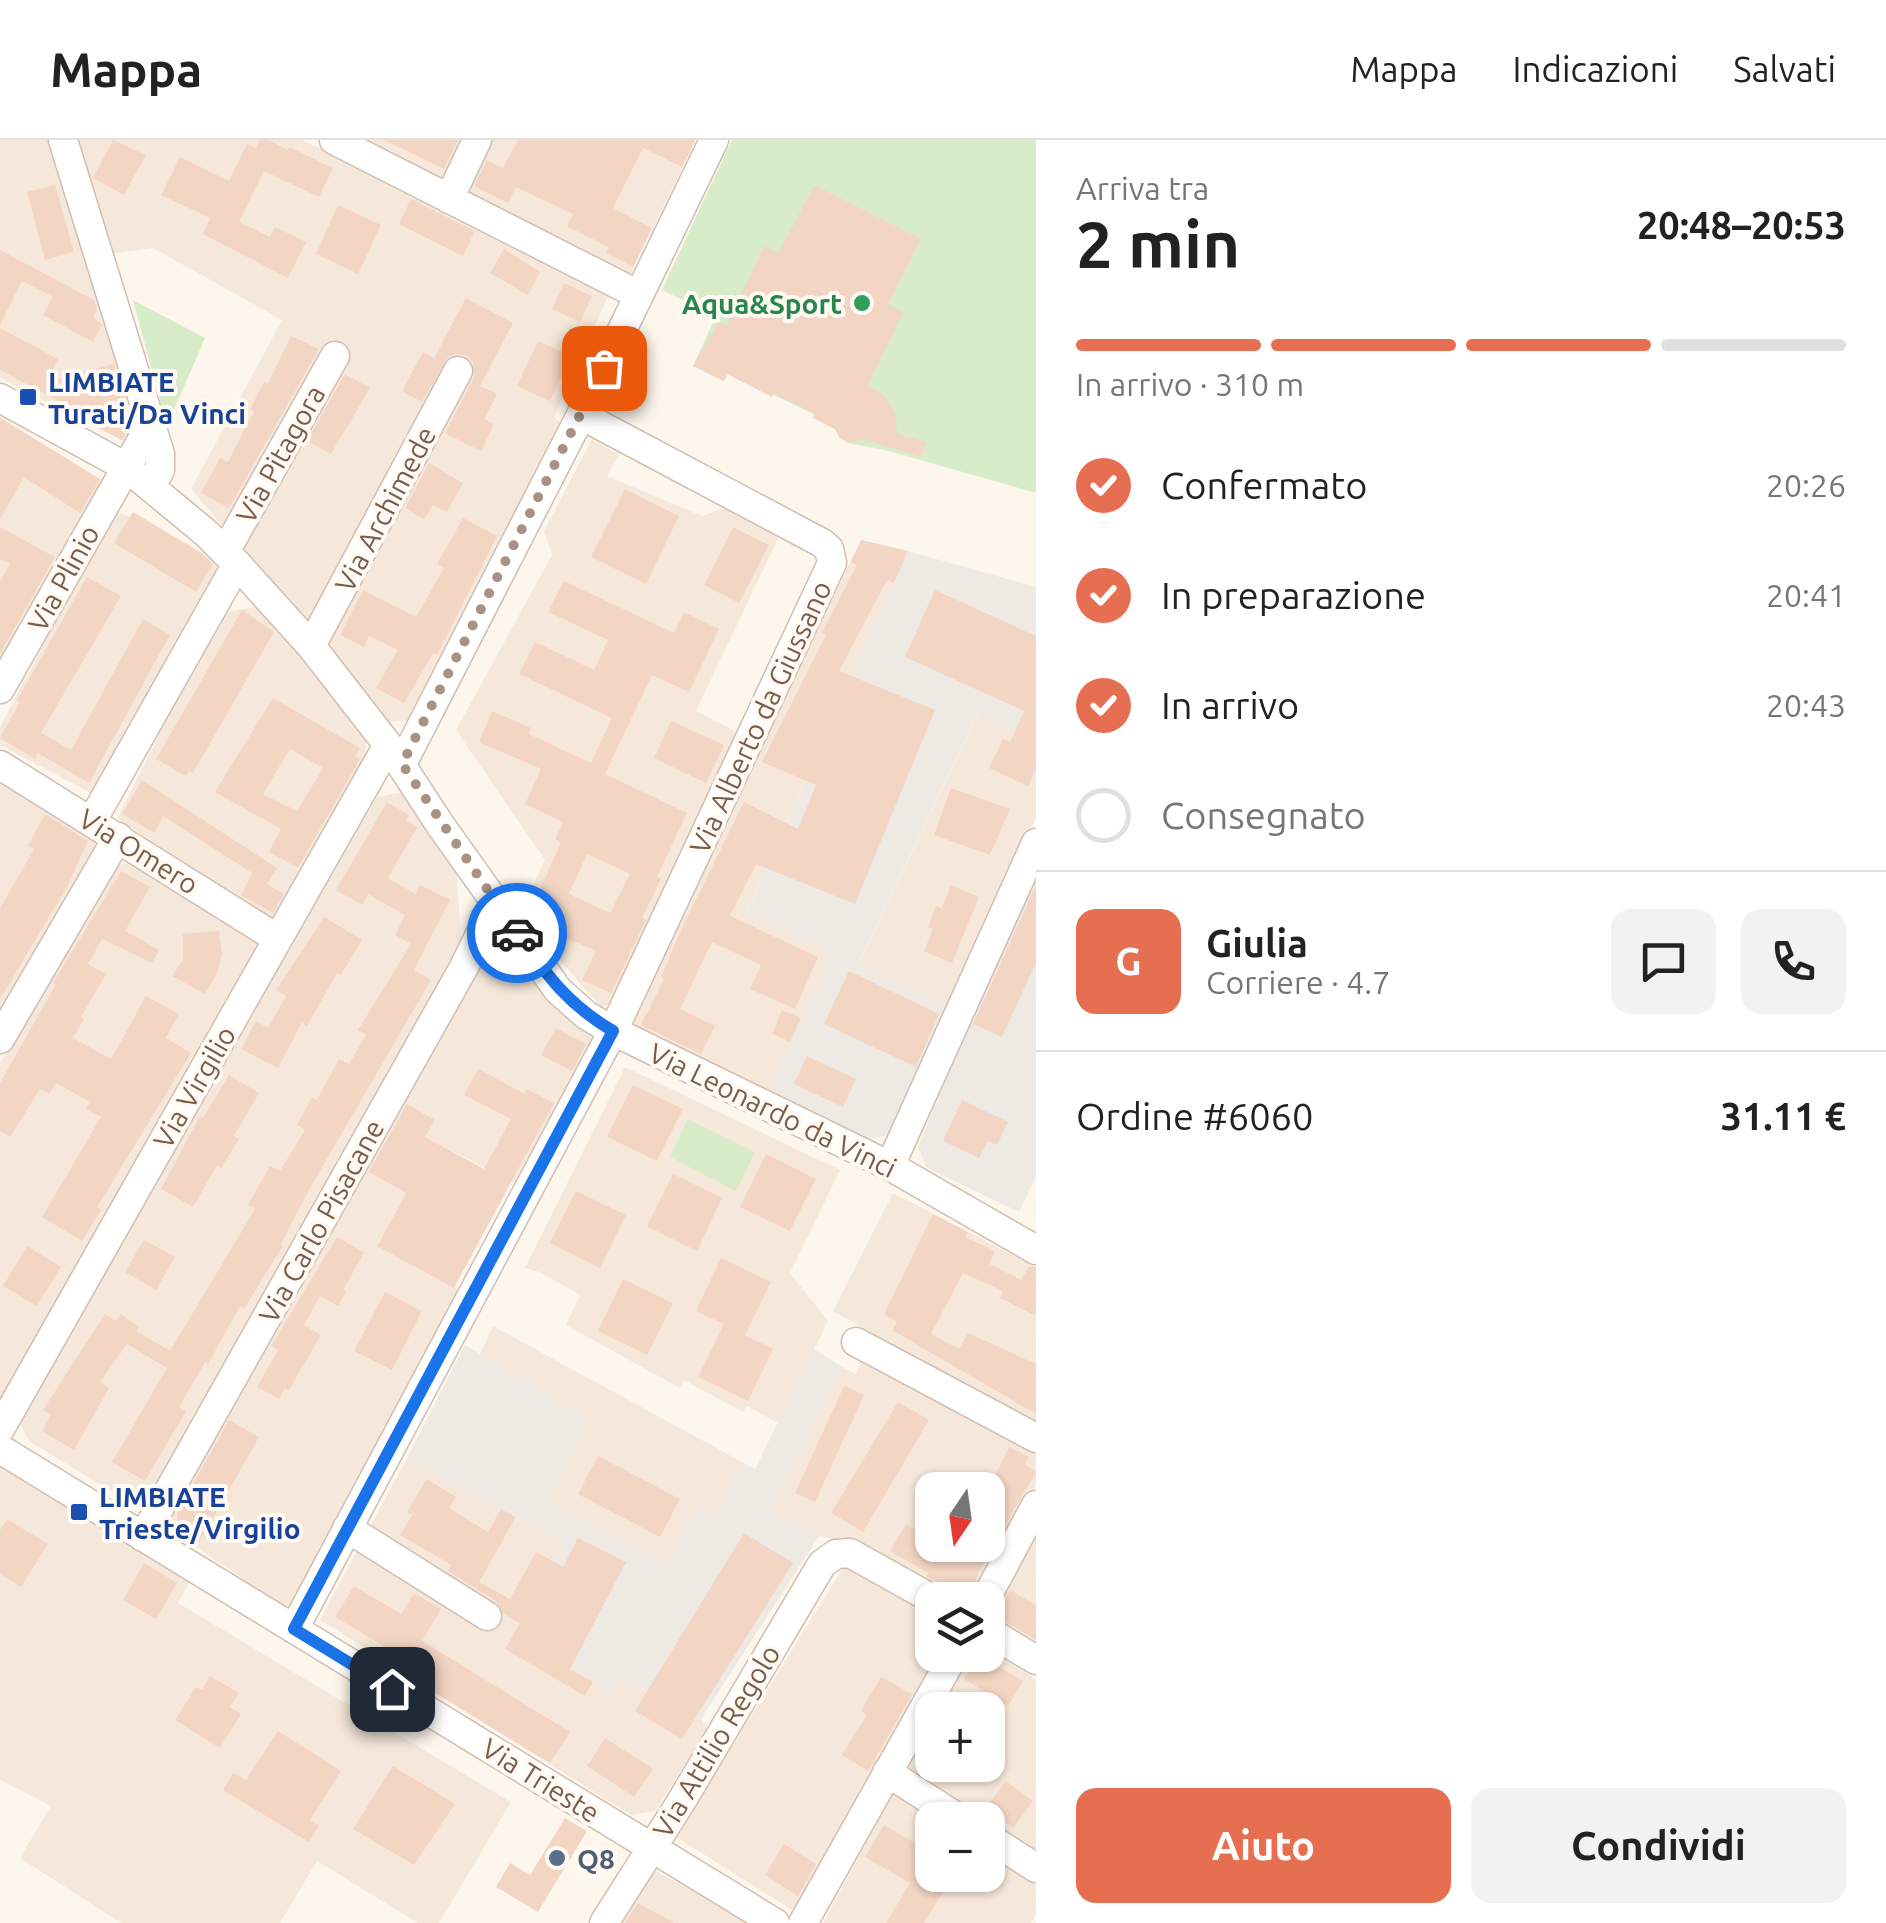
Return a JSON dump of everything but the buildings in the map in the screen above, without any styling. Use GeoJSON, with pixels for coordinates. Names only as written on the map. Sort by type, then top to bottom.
{"type":"FeatureCollection","features":[{"type":"Feature","properties":{"kind":"street"},"geometry":{"type":"LineString","coordinates":[[63,140],[160,465],[151,486]]}},
{"type":"Feature","properties":{"kind":"street"},"geometry":{"type":"LineString","coordinates":[[334,140],[639,295]]}},
{"type":"Feature","properties":{"kind":"street"},"geometry":{"type":"LineString","coordinates":[[449,199],[477,140]]}},
{"type":"Feature","properties":{"kind":"street","name":"Via Virgilio"},"geometry":{"type":"LineString","coordinates":[[0,1430],[278,939],[395,754],[581,416],[714,140]]}},
{"type":"Feature","properties":{"kind":"street","name":"Via Pitagora"},"geometry":{"type":"LineString","coordinates":[[92,821],[335,356]]}},
{"type":"Feature","properties":{"kind":"street","name":"Via Archimede"},"geometry":{"type":"LineString","coordinates":[[312,646],[458,372]]}},
{"type":"Feature","properties":{"kind":"street","name":"Via Leonardo da Vinci"},"geometry":{"type":"LineString","coordinates":[[0,398],[126,467],[231,558],[312,646],[395,754],[558,990],[586,1015],[890,1166],[1036,1250]]}},
{"type":"Feature","properties":{"kind":"street","name":"Via Alberto da Giussano"},"geometry":{"type":"LineString","coordinates":[[581,416],[822,544],[832,556],[824,582],[613,1031]]}},
{"type":"Feature","properties":{"kind":"street"},"geometry":{"type":"LineString","coordinates":[[126,467],[150,426]]}},
{"type":"Feature","properties":{"kind":"street","name":"Via Plinio"},"geometry":{"type":"LineString","coordinates":[[0,689],[126,467]]}},
{"type":"Feature","properties":{"kind":"street","name":"Via Omero"},"geometry":{"type":"LineString","coordinates":[[0,765],[278,939]]}},
{"type":"Feature","properties":{"kind":"street"},"geometry":{"type":"LineString","coordinates":[[0,1039],[118,837]]}},
{"type":"Feature","properties":{"kind":"street"},"geometry":{"type":"LineString","coordinates":[[890,1166],[1036,843]]}},
{"type":"Feature","properties":{"kind":"street","name":"Via Carlo Pisacane"},"geometry":{"type":"LineString","coordinates":[[143,1537],[464,967],[495,904]]}},
{"type":"Feature","properties":{"kind":"street"},"geometry":{"type":"LineString","coordinates":[[294,1629],[613,1031]]}},
{"type":"Feature","properties":{"kind":"street"},"geometry":{"type":"LineString","coordinates":[[856,1342],[1036,1438]]}},
{"type":"Feature","properties":{"kind":"street","name":"Via Trieste"},"geometry":{"type":"LineString","coordinates":[[0,1448],[775,1923]]}},
{"type":"Feature","properties":{"kind":"street"},"geometry":{"type":"LineString","coordinates":[[995,1582],[1036,1505]]}},
{"type":"Feature","properties":{"kind":"street"},"geometry":{"type":"LineString","coordinates":[[347,1528],[488,1616]]}},
{"type":"Feature","properties":{"kind":"street","name":"Via Attilio Regolo"},"geometry":{"type":"LineString","coordinates":[[604,1923],[827,1558],[850,1554],[915,1590]]}},
{"type":"Feature","properties":{"kind":"street"},"geometry":{"type":"LineString","coordinates":[[1005,1641],[1036,1660]]}},
{"type":"Feature","properties":{"kind":"street"},"geometry":{"type":"LineString","coordinates":[[804,1923],[944,1672]]}},
{"type":"Feature","properties":{"kind":"street"},"geometry":{"type":"LineString","coordinates":[[886,1772],[933,1802]]}},
{"type":"Feature","properties":{"kind":"street"},"geometry":{"type":"LineString","coordinates":[[1005,1848],[1036,1868]]}},
{"type":"Feature","properties":{"kind":"shaded area"},"geometry":{"type":"Polygon","coordinates":[[[0,140],[50,140],[101,303],[103,322],[140,417],[123,441],[0,378],[0,140]]]}},
{"type":"Feature","properties":{"kind":"shaded area"},"geometry":{"type":"Polygon","coordinates":[[[77,140],[303,140],[609,294],[554,417],[563,425],[411,720],[389,722],[191,489],[282,320],[153,248],[111,254],[77,140]]]}},
{"type":"Feature","properties":{"kind":"shaded area"},"geometry":{"type":"Polygon","coordinates":[[[366,140],[696,140],[630,275],[366,140]]]}},
{"type":"Feature","properties":{"kind":"shaded area"},"geometry":{"type":"Polygon","coordinates":[[[0,417],[104,482],[0,661],[0,417]]]}},
{"type":"Feature","properties":{"kind":"shaded area"},"geometry":{"type":"Polygon","coordinates":[[[592,439],[619,455],[607,476],[702,516],[727,507],[780,534],[696,711],[743,735],[614,1003],[601,1007],[520,914],[545,860],[456,730],[552,555],[544,531],[592,439]]]}},
{"type":"Feature","properties":{"kind":"shaded area"},"geometry":{"type":"Polygon","coordinates":[[[123,514],[175,537],[215,561],[221,569],[91,793],[0,745],[0,727],[113,515],[123,514]]]}},
{"type":"Feature","properties":{"kind":"shaded area"},"geometry":{"type":"Polygon","coordinates":[[[861,540],[908,551],[747,911],[835,953],[768,1091],[634,1029],[629,1014],[861,540]]]}},
{"type":"Feature","properties":{"kind":"shaded area"},"geometry":{"type":"Polygon","coordinates":[[[908,551],[1036,587],[1036,739],[978,713],[859,962],[953,1008],[891,1134],[870,1139],[768,1091],[834,953],[747,912],[908,551]]]}},
{"type":"Feature","properties":{"kind":"shaded area"},"geometry":{"type":"Polygon","coordinates":[[[261,606],[367,736],[365,763],[276,921],[117,819],[220,613],[261,606]]]}},
{"type":"Feature","properties":{"kind":"shaded area"},"geometry":{"type":"Polygon","coordinates":[[[979,712],[1036,739],[1036,817],[953,1008],[859,963],[979,712]]]}},
{"type":"Feature","properties":{"kind":"shaded area"},"geometry":{"type":"Polygon","coordinates":[[[0,780],[93,833],[97,853],[0,1019],[0,780]]]}},
{"type":"Feature","properties":{"kind":"shaded area"},"geometry":{"type":"Polygon","coordinates":[[[403,792],[457,876],[461,943],[152,1493],[119,1496],[29,1441],[20,1423],[377,797],[403,792]]]}},
{"type":"Feature","properties":{"kind":"shaded area"},"geometry":{"type":"Polygon","coordinates":[[[130,863],[261,947],[0,1406],[0,1063],[114,865],[130,863]]]}},
{"type":"Feature","properties":{"kind":"shaded area"},"geometry":{"type":"Polygon","coordinates":[[[1036,878],[1036,1176],[1019,1212],[927,1168],[918,1147],[969,1022],[1036,878]]]}},
{"type":"Feature","properties":{"kind":"shaded area"},"geometry":{"type":"Polygon","coordinates":[[[501,942],[544,996],[585,1023],[594,1044],[521,1186],[434,1142],[377,1245],[463,1292],[292,1613],[164,1524],[482,964],[501,942]]]}},
{"type":"Feature","properties":{"kind":"shaded area"},"geometry":{"type":"Polygon","coordinates":[[[625,1067],[840,1170],[790,1273],[828,1321],[778,1423],[747,1406],[743,1412],[684,1380],[680,1388],[566,1325],[580,1295],[540,1272],[525,1268],[625,1067]]]}},
{"type":"Feature","properties":{"kind":"shaded area"},"geometry":{"type":"Polygon","coordinates":[[[893,1193],[1036,1267],[1036,1424],[833,1311],[893,1193]]]}},
{"type":"Feature","properties":{"kind":"shaded area"},"geometry":{"type":"Polygon","coordinates":[[[493,1326],[742,1462],[715,1516],[695,1507],[665,1564],[546,1501],[480,1354],[493,1326]]]}},
{"type":"Feature","properties":{"kind":"shaded area"},"geometry":{"type":"Polygon","coordinates":[[[465,1345],[589,1419],[547,1501],[665,1564],[695,1507],[715,1516],[742,1462],[755,1469],[814,1349],[840,1366],[770,1510],[819,1536],[701,1719],[620,1676],[608,1691],[513,1636],[564,1543],[407,1458],[465,1345]]]}},
{"type":"Feature","properties":{"kind":"shaded area"},"geometry":{"type":"Polygon","coordinates":[[[861,1363],[1036,1452],[1036,1485],[1005,1542],[1005,1472],[915,1472],[915,1562],[994,1562],[983,1582],[924,1582],[877,1552],[819,1536],[769,1510],[840,1366],[856,1374],[861,1363]]]}},
{"type":"Feature","properties":{"kind":"shaded area"},"geometry":{"type":"Polygon","coordinates":[[[407,1458],[564,1543],[520,1623],[608,1690],[619,1676],[701,1719],[707,1730],[655,1811],[631,1815],[320,1620],[407,1458]]]}},
{"type":"Feature","properties":{"kind":"shaded area"},"geometry":{"type":"Polygon","coordinates":[[[0,1462],[193,1576],[178,1603],[511,1802],[439,1923],[418,1923],[317,1861],[280,1923],[121,1923],[20,1858],[51,1806],[0,1780],[0,1462]]]}},
{"type":"Feature","properties":{"kind":"shaded area"},"geometry":{"type":"Polygon","coordinates":[[[1036,1526],[1036,1652],[1005,1634],[1005,1586],[1036,1526]]]}},
{"type":"Feature","properties":{"kind":"shaded area"},"geometry":{"type":"Polygon","coordinates":[[[846,1563],[915,1606],[915,1672],[932,1672],[921,1692],[915,1692],[915,1702],[804,1903],[792,1910],[676,1837],[846,1563]]]}},
{"type":"Feature","properties":{"kind":"shaded area"},"geometry":{"type":"Polygon","coordinates":[[[1005,1660],[1036,1679],[1036,1861],[1005,1840],[1005,1802],[950,1802],[921,1782],[1005,1782],[1005,1692],[948,1692],[959,1672],[1005,1672],[1005,1660]]]}},
{"type":"Feature","properties":{"kind":"shaded area"},"geometry":{"type":"Polygon","coordinates":[[[915,1751],[915,1778],[912,1776],[909,1762],[915,1751]]]}},
{"type":"Feature","properties":{"kind":"shaded area"},"geometry":{"type":"Polygon","coordinates":[[[893,1794],[915,1808],[915,1892],[1005,1892],[1005,1865],[1036,1885],[1036,1914],[1031,1923],[823,1923],[893,1794]]]}},
{"type":"Feature","properties":{"kind":"shaded area"},"geometry":{"type":"Polygon","coordinates":[[[650,1868],[745,1918],[749,1923],[617,1923],[650,1868]]]}},
{"type":"Feature","properties":{"kind":"green space","name":"Aqua&Sport"},"geometry":{"type":"Polygon","coordinates":[[[732,140],[1036,140],[1036,493],[848,443],[835,429],[813,418],[814,414],[728,374],[724,381],[693,366],[716,316],[662,290],[732,140]]]}},
{"type":"Feature","properties":{"kind":"green space"},"geometry":{"type":"Polygon","coordinates":[[[133,300],[205,338],[167,426],[133,300]]]}},
{"type":"Feature","properties":{"kind":"green space"},"geometry":{"type":"Polygon","coordinates":[[[688,1119],[755,1152],[736,1191],[670,1157],[688,1119]]]}},
{"type":"Feature","properties":{"kind":"way so far"},"geometry":{"type":"LineString","coordinates":[[517,933],[402,764],[604,368]]}},
{"type":"Feature","properties":{"kind":"place","name":"Aqua&Sport"},"geometry":{"type":"Point","coordinates":[862,303]}},
{"type":"Feature","properties":{"kind":"place","name":"LIMBIATE Turati/Da Vinci"},"geometry":{"type":"Point","coordinates":[28,397]}},
{"type":"Feature","properties":{"kind":"place","name":"LIMBIATE Trieste/Virgilio"},"geometry":{"type":"Point","coordinates":[79,1512]}},
{"type":"Feature","properties":{"kind":"place","name":"Q8"},"geometry":{"type":"Point","coordinates":[557,1858]}},
{"type":"Feature","properties":{"kind":"route"},"geometry":{"type":"LineString","coordinates":[[392,1689],[294,1629],[613,1031],[586,1015],[558,990],[517,933]]}}]}
